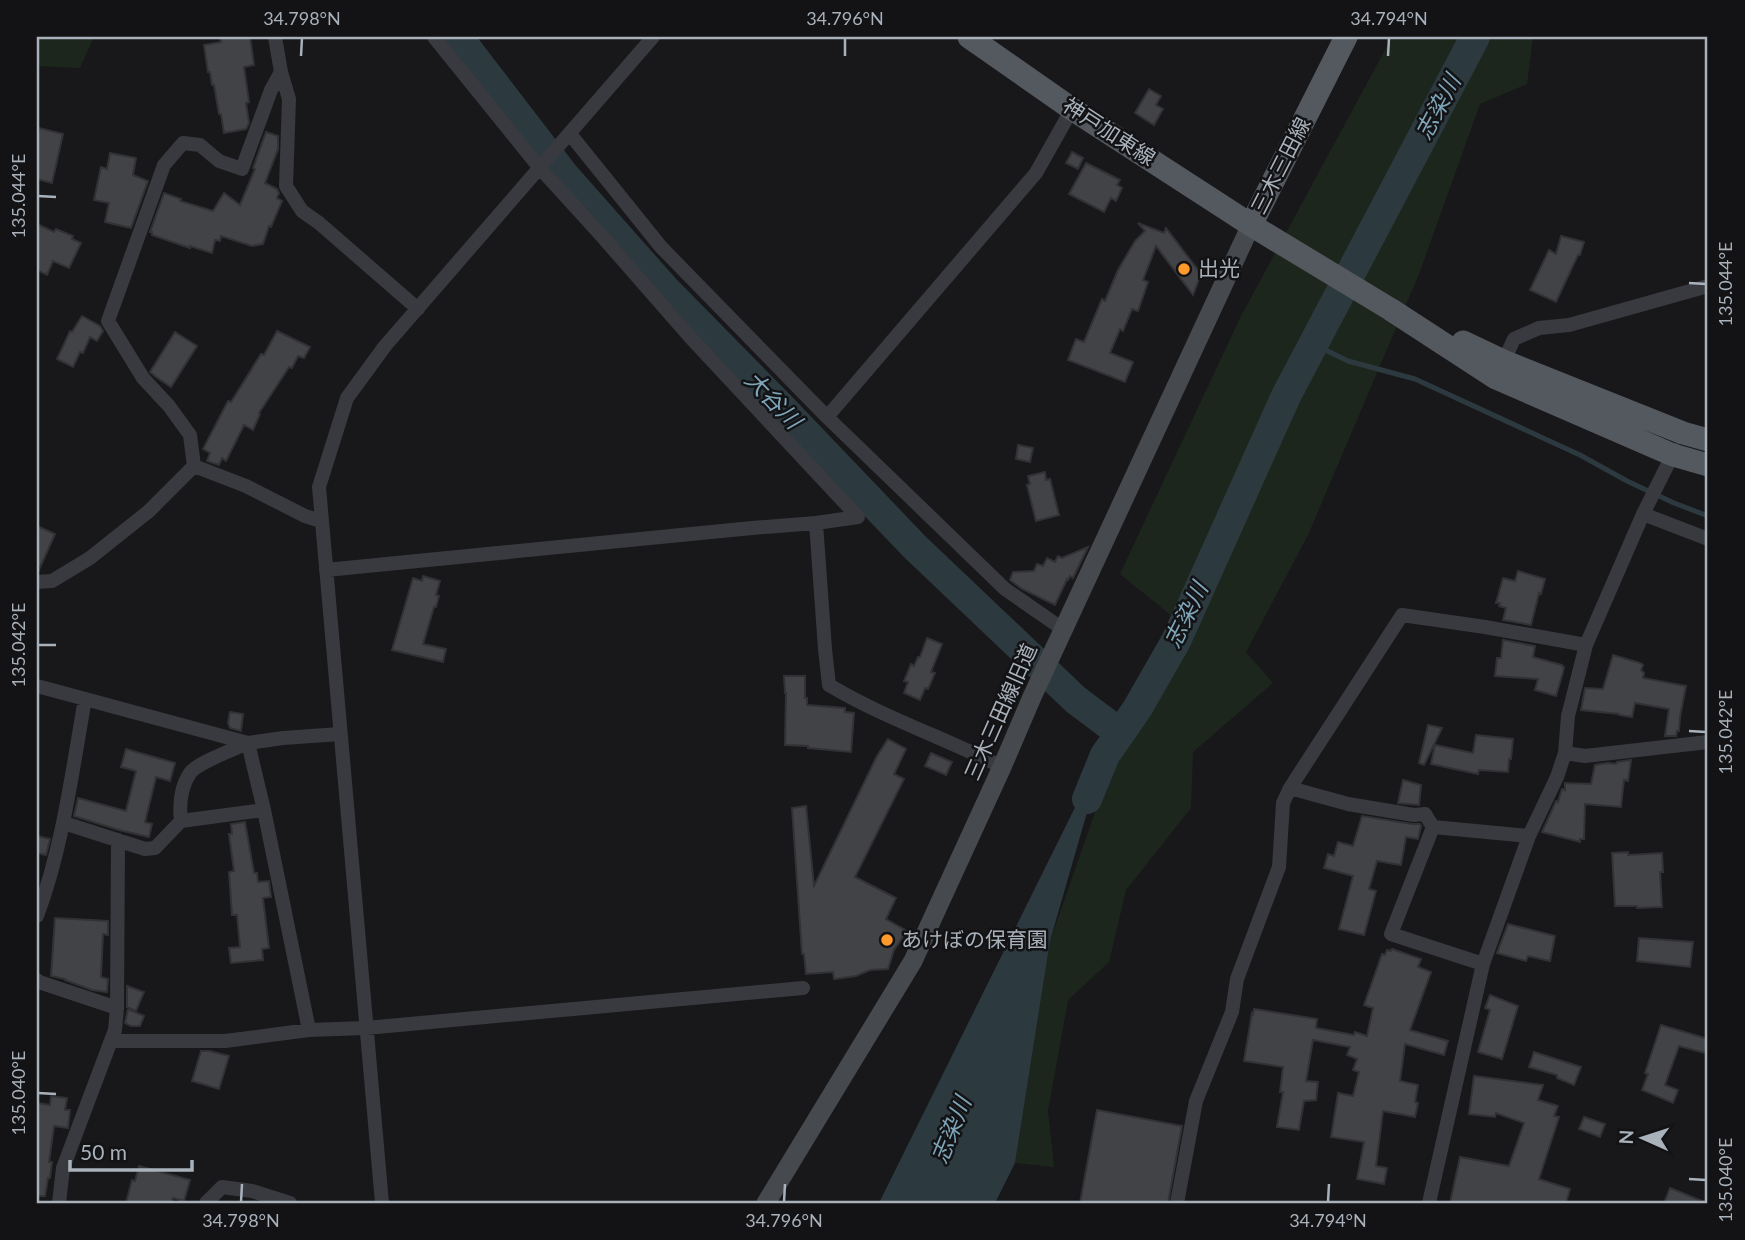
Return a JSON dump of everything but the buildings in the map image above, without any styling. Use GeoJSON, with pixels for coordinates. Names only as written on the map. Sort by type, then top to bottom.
{"type":"FeatureCollection","features":[{"type":"Feature","properties":{"kind":"main road","name":"神戸加東線"},"geometry":{"type":"LineString","coordinates":[[968,37],[1072,110],[1251,225]]}},
{"type":"Feature","properties":{"kind":"main road","name":"三木三田線"},"geometry":{"type":"LineString","coordinates":[[1346,37],[1251,225],[1390,309],[1500,369],[1673,455],[1708,465]]}},
{"type":"Feature","properties":{"kind":"main road","name":"三木三田線"},"geometry":{"type":"LineString","coordinates":[[1500,369],[1708,440]]}},
{"type":"Feature","properties":{"kind":"street"},"geometry":{"type":"LineString","coordinates":[[275,37],[289,99],[286,186],[302,211],[418,309]]}},
{"type":"Feature","properties":{"kind":"street"},"geometry":{"type":"LineString","coordinates":[[326,570],[858,517],[690,337],[539,167],[434,37]]}},
{"type":"Feature","properties":{"kind":"street"},"geometry":{"type":"LineString","coordinates":[[382,1203],[319,487],[347,398],[385,346],[653,37]]}},
{"type":"Feature","properties":{"kind":"street"},"geometry":{"type":"LineString","coordinates":[[194,466],[190,435],[169,406],[143,378],[108,321],[164,164],[183,143],[200,145],[219,161],[242,169],[271,90],[281,72]]}},
{"type":"Feature","properties":{"kind":"street"},"geometry":{"type":"LineString","coordinates":[[827,417],[1036,173],[1072,110]]}},
{"type":"Feature","properties":{"kind":"street"},"geometry":{"type":"LineString","coordinates":[[570,134],[661,247],[827,417],[1005,589],[1064,630]]}},
{"type":"Feature","properties":{"kind":"street","name":"三木三田線旧道"},"geometry":{"type":"LineString","coordinates":[[766,1203],[913,961],[1032,696],[1251,225]]}},
{"type":"Feature","properties":{"kind":"street"},"geometry":{"type":"LineString","coordinates":[[1500,369],[1514,339],[1539,328],[1569,325],[1708,286]]}},
{"type":"Feature","properties":{"kind":"street"},"geometry":{"type":"LineString","coordinates":[[1429,1203],[1483,964],[1529,836],[1557,777],[1565,753],[1568,716],[1586,645],[1683,432]]}},
{"type":"Feature","properties":{"kind":"street"},"geometry":{"type":"LineString","coordinates":[[194,466],[246,486],[305,516],[321,521]]}},
{"type":"Feature","properties":{"kind":"street"},"geometry":{"type":"LineString","coordinates":[[37,582],[52,581],[90,558],[149,511],[194,466]]}},
{"type":"Feature","properties":{"kind":"street"},"geometry":{"type":"LineString","coordinates":[[1646,510],[1708,539]]}},
{"type":"Feature","properties":{"kind":"street"},"geometry":{"type":"LineString","coordinates":[[816,523],[830,685],[858,702],[1002,767]]}},
{"type":"Feature","properties":{"kind":"street"},"geometry":{"type":"LineString","coordinates":[[1177,1203],[1196,1101],[1232,1012],[1237,979],[1279,867],[1283,803],[1290,788],[1402,615],[1586,645]]}},
{"type":"Feature","properties":{"kind":"street"},"geometry":{"type":"LineString","coordinates":[[37,686],[248,743]]}},
{"type":"Feature","properties":{"kind":"street"},"geometry":{"type":"LineString","coordinates":[[37,916],[64,823],[85,699]]}},
{"type":"Feature","properties":{"kind":"street"},"geometry":{"type":"LineString","coordinates":[[181,821],[179,801],[191,772],[201,764],[248,743],[340,734]]}},
{"type":"Feature","properties":{"kind":"street"},"geometry":{"type":"LineString","coordinates":[[1565,753],[1585,756],[1708,742]]}},
{"type":"Feature","properties":{"kind":"street"},"geometry":{"type":"LineString","coordinates":[[248,743],[309,1030]]}},
{"type":"Feature","properties":{"kind":"street"},"geometry":{"type":"LineString","coordinates":[[1290,788],[1348,804],[1414,815],[1425,814],[1433,827]]}},
{"type":"Feature","properties":{"kind":"street"},"geometry":{"type":"LineString","coordinates":[[64,823],[145,849],[155,848],[181,821],[264,810]]}},
{"type":"Feature","properties":{"kind":"street"},"geometry":{"type":"LineString","coordinates":[[1433,827],[1529,836]]}},
{"type":"Feature","properties":{"kind":"street"},"geometry":{"type":"LineString","coordinates":[[1433,827],[1391,934],[1483,964]]}},
{"type":"Feature","properties":{"kind":"street"},"geometry":{"type":"LineString","coordinates":[[59,1203],[63,1167],[115,1030],[118,840]]}},
{"type":"Feature","properties":{"kind":"street"},"geometry":{"type":"LineString","coordinates":[[37,979],[39,982],[117,1007]]}},
{"type":"Feature","properties":{"kind":"street"},"geometry":{"type":"LineString","coordinates":[[111,1041],[225,1041],[309,1030],[366,1028],[803,988]]}},
{"type":"Feature","properties":{"kind":"street"},"geometry":{"type":"LineString","coordinates":[[206,1203],[222,1187],[252,1191],[290,1203]]}},
{"type":"Feature","properties":{"kind":"shaded area"},"geometry":{"type":"Polygon","coordinates":[[[37,37],[94,37],[80,68],[37,66],[37,37]]]}},
{"type":"Feature","properties":{"kind":"shaded area"},"geometry":{"type":"Polygon","coordinates":[[[1392,37],[1533,37],[1527,84],[1480,104],[1419,274],[1308,535],[1246,652],[1273,683],[1193,752],[1191,808],[1126,890],[1109,962],[1068,1000],[1048,1111],[1054,1167],[1015,1163],[1050,941],[1105,784],[1188,629],[1120,574],[1241,316],[1392,37]]]}},
{"type":"Feature","properties":{"kind":"water"},"geometry":{"type":"Polygon","coordinates":[[[1107,743],[1050,941],[1015,1163],[995,1203],[879,1203],[1107,743]]]}},
{"type":"Feature","properties":{"kind":"waterway","name":"大谷川"},"geometry":{"type":"LineString","coordinates":[[458,37],[564,175],[665,289],[914,546],[1076,700],[1120,733]]}},
{"type":"Feature","properties":{"kind":"waterway","name":"志染川"},"geometry":{"type":"LineString","coordinates":[[1087,799],[1105,755],[1137,709],[1176,641],[1286,396],[1475,37]]}},
{"type":"Feature","properties":{"kind":"waterway"},"geometry":{"type":"LineString","coordinates":[[1313,344],[1348,361],[1415,379],[1580,455],[1674,503],[1708,516]]}},
{"type":"Feature","properties":{"kind":"place","name":"出光"},"geometry":{"type":"Point","coordinates":[1184,269]}},
{"type":"Feature","properties":{"kind":"place","name":"あけぼの保育園"},"geometry":{"type":"Point","coordinates":[887,940]}}]}
